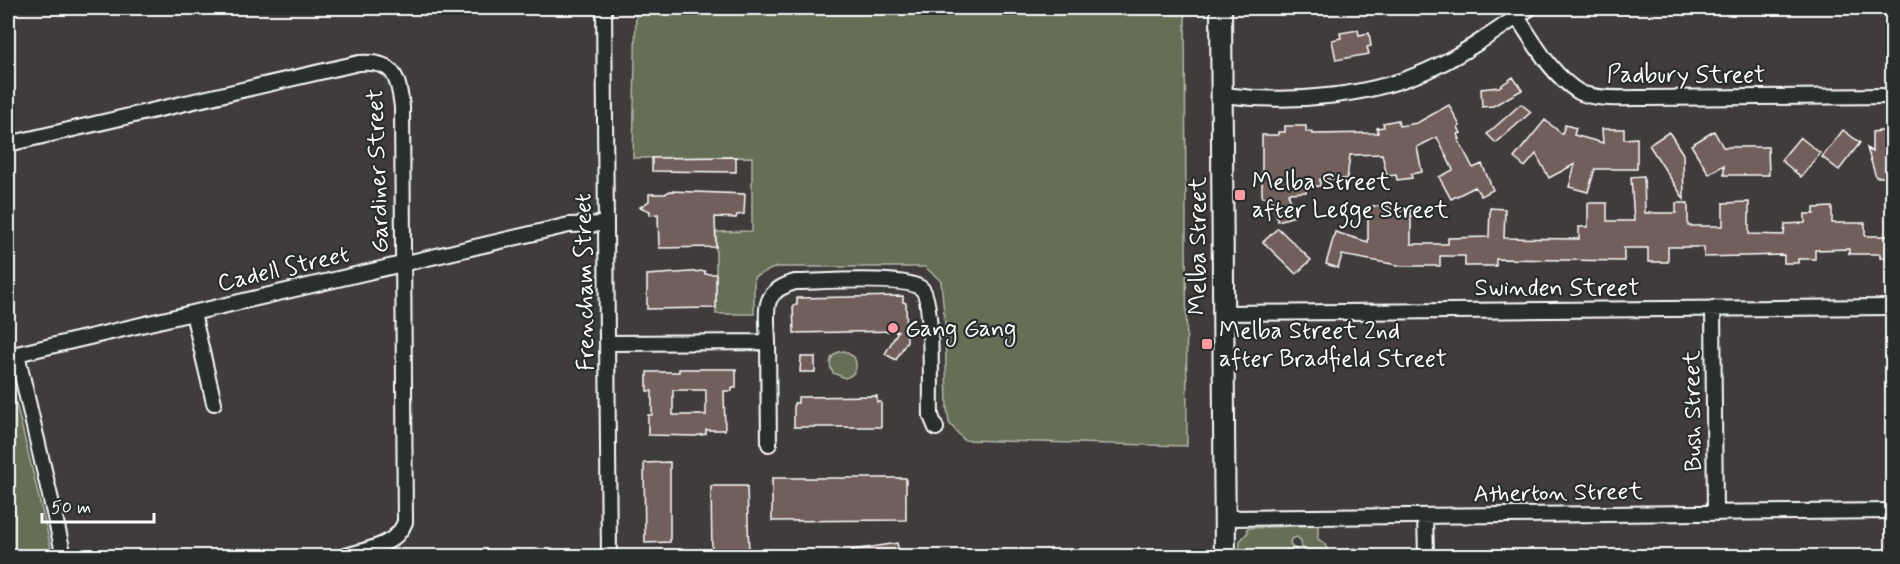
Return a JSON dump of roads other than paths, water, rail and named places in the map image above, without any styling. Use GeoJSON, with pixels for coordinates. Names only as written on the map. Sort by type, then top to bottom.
{"type":"FeatureCollection","features":[{"type":"Feature","properties":{"kind":"street","name":"Frencham Street"},"geometry":{"type":"LineString","coordinates":[[604,8],[609,556]]}},
{"type":"Feature","properties":{"kind":"street","name":"Melba Street"},"geometry":{"type":"LineString","coordinates":[[1221,8],[1225,556]]}},
{"type":"Feature","properties":{"kind":"street"},"geometry":{"type":"LineString","coordinates":[[1223,95],[1242,98],[1324,97],[1400,82],[1460,54],[1530,8]]}},
{"type":"Feature","properties":{"kind":"street","name":"Padbury Street"},"geometry":{"type":"LineString","coordinates":[[1517,16],[1553,69],[1581,93],[1604,97],[1645,98],[1893,96]]}},
{"type":"Feature","properties":{"kind":"street","name":"Gardiner Street"},"geometry":{"type":"LineString","coordinates":[[8,144],[359,63],[383,64],[396,76],[402,107],[405,522],[402,531],[393,540],[345,556]]}},
{"type":"Feature","properties":{"kind":"street","name":"Cadell Street"},"geometry":{"type":"LineString","coordinates":[[12,355],[569,225],[606,224]]}},
{"type":"Feature","properties":{"kind":"street"},"geometry":{"type":"LineString","coordinates":[[769,444],[767,310],[773,291],[795,282],[896,281],[914,283],[923,290],[929,310],[931,416],[936,428]]}},
{"type":"Feature","properties":{"kind":"street","name":"Swinden Street"},"geometry":{"type":"LineString","coordinates":[[1222,312],[1893,307]]}},
{"type":"Feature","properties":{"kind":"street","name":"Bush Street"},"geometry":{"type":"LineString","coordinates":[[1713,308],[1715,513]]}},
{"type":"Feature","properties":{"kind":"street"},"geometry":{"type":"LineString","coordinates":[[193,313],[214,403]]}},
{"type":"Feature","properties":{"kind":"street"},"geometry":{"type":"LineString","coordinates":[[608,344],[768,342]]}},
{"type":"Feature","properties":{"kind":"street"},"geometry":{"type":"LineString","coordinates":[[12,355],[64,556]]}},
{"type":"Feature","properties":{"kind":"street","name":"Atherton Street"},"geometry":{"type":"LineString","coordinates":[[1224,518],[1893,511]]}},
{"type":"Feature","properties":{"kind":"street"},"geometry":{"type":"LineString","coordinates":[[1425,516],[1426,556]]}},
{"type":"Feature","properties":{"kind":"place","name":"Melba Street after Legge Street"},"geometry":{"type":"Point","coordinates":[1240,195]}},
{"type":"Feature","properties":{"kind":"place","name":"Gang Gang"},"geometry":{"type":"Point","coordinates":[893,328]}},
{"type":"Feature","properties":{"kind":"place","name":"Melba Street 2nd after Bradfield Street"},"geometry":{"type":"Point","coordinates":[1207,344]}}]}
